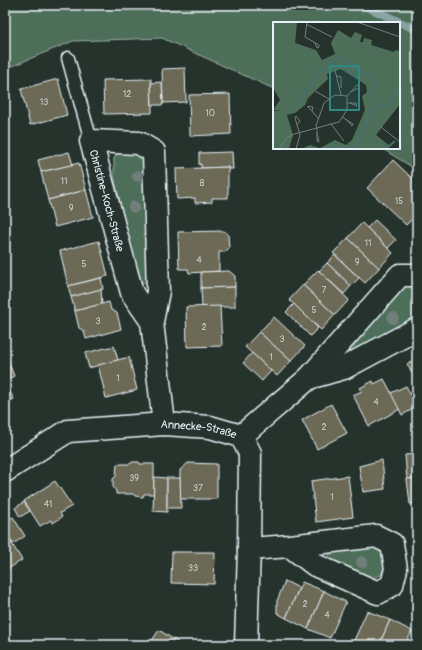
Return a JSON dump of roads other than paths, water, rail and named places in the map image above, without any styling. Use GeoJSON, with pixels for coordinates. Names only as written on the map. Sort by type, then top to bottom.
{"type":"FeatureCollection","features":[{"type":"Feature","properties":{"kind":"street","name":"Christine-Koch-Straße"},"geometry":{"type":"LineString","coordinates":[[152,322],[132,293],[91,141],[139,143],[154,152],[158,291],[152,322],[164,424]]}},
{"type":"Feature","properties":{"kind":"street"},"geometry":{"type":"LineString","coordinates":[[241,436],[309,378],[400,275],[417,275]]}},
{"type":"Feature","properties":{"kind":"street"},"geometry":{"type":"LineString","coordinates":[[309,378],[344,368],[417,329]]}},
{"type":"Feature","properties":{"kind":"street","name":"Annecke-Straße"},"geometry":{"type":"LineString","coordinates":[[5,471],[68,431],[164,424],[210,427],[241,436],[250,453],[246,645]]}},
{"type":"Feature","properties":{"kind":"street"},"geometry":{"type":"LineString","coordinates":[[249,549],[290,546]]}},
{"type":"Feature","properties":{"kind":"lane"},"geometry":{"type":"LineString","coordinates":[[68,58],[91,141]]}},
{"type":"Feature","properties":{"kind":"waterway"},"geometry":{"type":"LineString","coordinates":[[363,5],[400,22]]}},
{"type":"Feature","properties":{"kind":"waterway"},"geometry":{"type":"LineString","coordinates":[[400,22],[417,30]]}}]}
